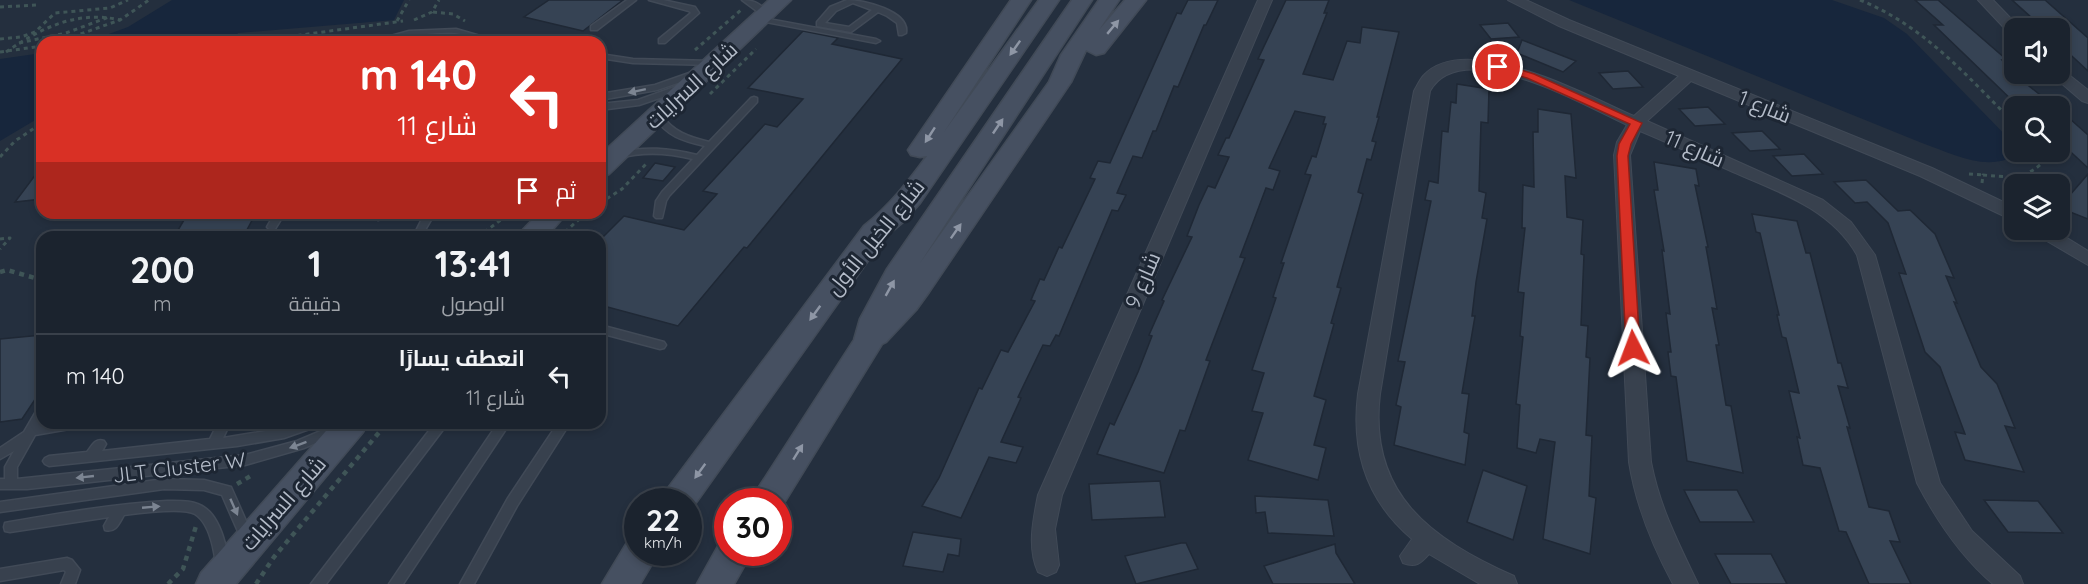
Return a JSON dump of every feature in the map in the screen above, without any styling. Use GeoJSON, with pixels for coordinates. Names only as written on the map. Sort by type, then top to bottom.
{"type":"FeatureCollection","features":[{"type":"Feature","properties":{"kind":"main road"},"geometry":{"type":"LineString","coordinates":[[874,232],[886,202],[1022,0]]}},
{"type":"Feature","properties":{"kind":"main road","name":"شارع الخيل الأول"},"geometry":{"type":"LineString","coordinates":[[687,488],[874,232],[895,215],[911,197],[1049,0]]}},
{"type":"Feature","properties":{"kind":"main road","name":"شارع الخيل الأول"},"geometry":{"type":"LineString","coordinates":[[775,488],[868,342],[879,312],[897,276],[1082,0]]}},
{"type":"Feature","properties":{"kind":"main road"},"geometry":{"type":"LineString","coordinates":[[868,342],[906,303],[1060,82],[1072,55],[1109,0]]}},
{"type":"Feature","properties":{"kind":"main road"},"geometry":{"type":"LineString","coordinates":[[1060,82],[1087,59],[1136,0]]}},
{"type":"Feature","properties":{"kind":"main road","name":"شارع السرايات"},"geometry":{"type":"LineString","coordinates":[[606,163],[658,116],[708,76],[772,11]]}},
{"type":"Feature","properties":{"kind":"main road"},"geometry":{"type":"LineString","coordinates":[[536,231],[548,219]]}},
{"type":"Feature","properties":{"kind":"main road","name":"شارع السرايات"},"geometry":{"type":"LineString","coordinates":[[221,580],[249,542],[347,429]]}},
{"type":"Feature","properties":{"kind":"main road"},"geometry":{"type":"LineString","coordinates":[[620,584],[632,566]]}},
{"type":"Feature","properties":{"kind":"main road"},"geometry":{"type":"LineString","coordinates":[[715,584],[726,566]]}},
{"type":"Feature","properties":{"kind":"street","name":"شارع 9"},"geometry":{"type":"LineString","coordinates":[[1047,565],[1043,529],[1050,495],[1265,0]]}},
{"type":"Feature","properties":{"kind":"street","name":"شارع 1"},"geometry":{"type":"LineString","coordinates":[[1515,0],[1564,23],[1926,172],[2004,209]]}},
{"type":"Feature","properties":{"kind":"street"},"geometry":{"type":"LineString","coordinates":[[1985,0],[2004,20]]}},
{"type":"Feature","properties":{"kind":"street"},"geometry":{"type":"LineString","coordinates":[[1451,51],[1466,65]]}},
{"type":"Feature","properties":{"kind":"street","name":"شارع 11"},"geometry":{"type":"LineString","coordinates":[[1505,584],[1459,561],[1420,548],[1380,481],[1367,441],[1369,394],[1422,92],[1431,76],[1452,67],[1466,65],[1515,70],[1812,201],[1841,221],[1852,232],[1866,255],[1929,483],[1940,506],[1957,530],[1976,552],[2011,584]]}},
{"type":"Feature","properties":{"kind":"street"},"geometry":{"type":"LineString","coordinates":[[1686,584],[1661,538],[1651,511],[1640,462],[1623,167],[1625,144],[1636,123],[1689,75]]}},
{"type":"Feature","properties":{"kind":"street"},"geometry":{"type":"LineString","coordinates":[[2070,83],[2088,98]]}},
{"type":"Feature","properties":{"kind":"street"},"geometry":{"type":"LineString","coordinates":[[2057,240],[2088,259]]}},
{"type":"Feature","properties":{"kind":"lane"},"geometry":{"type":"LineString","coordinates":[[594,28],[632,0]]}},
{"type":"Feature","properties":{"kind":"lane"},"geometry":{"type":"LineString","coordinates":[[653,0],[692,9],[695,13],[662,41]]}},
{"type":"Feature","properties":{"kind":"lane"},"geometry":{"type":"LineString","coordinates":[[746,0],[772,11],[876,41]]}},
{"type":"Feature","properties":{"kind":"lane"},"geometry":{"type":"LineString","coordinates":[[876,10],[851,30],[820,24],[833,9],[853,0],[897,18],[903,28],[902,33]]}},
{"type":"Feature","properties":{"kind":"lane"},"geometry":{"type":"LineString","coordinates":[[398,36],[417,32],[456,31],[475,36]]}},
{"type":"Feature","properties":{"kind":"lane"},"geometry":{"type":"LineString","coordinates":[[606,57],[708,76]]}},
{"type":"Feature","properties":{"kind":"lane"},"geometry":{"type":"LineString","coordinates":[[606,96],[708,76]]}},
{"type":"Feature","properties":{"kind":"lane"},"geometry":{"type":"LineString","coordinates":[[606,106],[639,102],[708,76]]}},
{"type":"Feature","properties":{"kind":"lane"},"geometry":{"type":"LineString","coordinates":[[659,216],[661,201],[665,194],[754,100]]}},
{"type":"Feature","properties":{"kind":"lane"},"geometry":{"type":"LineString","coordinates":[[658,116],[667,129],[675,134],[711,145]]}},
{"type":"Feature","properties":{"kind":"lane"},"geometry":{"type":"LineString","coordinates":[[606,164],[634,151],[660,149],[699,158]]}},
{"type":"Feature","properties":{"kind":"lane"},"geometry":{"type":"LineString","coordinates":[[272,227],[277,219]]}},
{"type":"Feature","properties":{"kind":"lane"},"geometry":{"type":"LineString","coordinates":[[606,331],[660,345]]}},
{"type":"Feature","properties":{"kind":"lane"},"geometry":{"type":"LineString","coordinates":[[5,484],[11,467],[36,422]]}},
{"type":"Feature","properties":{"kind":"lane"},"geometry":{"type":"LineString","coordinates":[[0,454],[30,432],[45,429]]}},
{"type":"Feature","properties":{"kind":"lane"},"geometry":{"type":"LineString","coordinates":[[214,444],[221,429]]}},
{"type":"Feature","properties":{"kind":"lane"},"geometry":{"type":"LineString","coordinates":[[49,461],[260,438],[292,429]]}},
{"type":"Feature","properties":{"kind":"lane","name":"JLT Cluster W"},"geometry":{"type":"LineString","coordinates":[[5,484],[245,460],[300,445],[338,429]]}},
{"type":"Feature","properties":{"kind":"lane"},"geometry":{"type":"LineString","coordinates":[[318,584],[437,429]]}},
{"type":"Feature","properties":{"kind":"lane"},"geometry":{"type":"LineString","coordinates":[[396,584],[500,429]]}},
{"type":"Feature","properties":{"kind":"lane"},"geometry":{"type":"LineString","coordinates":[[467,584],[503,515],[560,429]]}},
{"type":"Feature","properties":{"kind":"lane"},"geometry":{"type":"LineString","coordinates":[[152,450],[159,439]]}},
{"type":"Feature","properties":{"kind":"lane"},"geometry":{"type":"LineString","coordinates":[[90,457],[100,444]]}},
{"type":"Feature","properties":{"kind":"lane","name":"JLT Cluster W"},"geometry":{"type":"LineString","coordinates":[[0,507],[164,484],[204,485],[227,491],[249,542]]}},
{"type":"Feature","properties":{"kind":"lane"},"geometry":{"type":"LineString","coordinates":[[10,527],[171,505],[194,508],[200,511],[216,536],[221,580]]}},
{"type":"Feature","properties":{"kind":"lane"},"geometry":{"type":"LineString","coordinates":[[110,526],[120,511]]}},
{"type":"Feature","properties":{"kind":"lane"},"geometry":{"type":"LineString","coordinates":[[50,533],[57,520]]}},
{"type":"Feature","properties":{"kind":"lane"},"geometry":{"type":"LineString","coordinates":[[1,574],[67,564],[73,570],[68,584]]}},
{"type":"Feature","properties":{"kind":"path"},"geometry":{"type":"LineString","coordinates":[[0,39],[21,37],[35,32],[54,13],[110,8],[128,0]]}},
{"type":"Feature","properties":{"kind":"path"},"geometry":{"type":"LineString","coordinates":[[75,36],[120,20],[149,0]]}},
{"type":"Feature","properties":{"kind":"path"},"geometry":{"type":"LineString","coordinates":[[397,22],[409,0]]}},
{"type":"Feature","properties":{"kind":"path"},"geometry":{"type":"LineString","coordinates":[[294,36],[424,17],[432,12],[439,0]]}},
{"type":"Feature","properties":{"kind":"path"},"geometry":{"type":"LineString","coordinates":[[1860,0],[1887,10],[1916,28],[2004,113]]}},
{"type":"Feature","properties":{"kind":"path"},"geometry":{"type":"LineString","coordinates":[[0,7],[38,5]]}},
{"type":"Feature","properties":{"kind":"path"},"geometry":{"type":"LineString","coordinates":[[708,76],[741,66],[764,38],[772,11]]}},
{"type":"Feature","properties":{"kind":"path"},"geometry":{"type":"LineString","coordinates":[[6,52],[18,43],[48,28],[76,19],[104,15],[120,20]]}},
{"type":"Feature","properties":{"kind":"path"},"geometry":{"type":"LineString","coordinates":[[52,36],[111,17]]}},
{"type":"Feature","properties":{"kind":"path"},"geometry":{"type":"LineString","coordinates":[[18,43],[36,39]]}},
{"type":"Feature","properties":{"kind":"path"},"geometry":{"type":"LineString","coordinates":[[0,52],[36,47]]}},
{"type":"Feature","properties":{"kind":"path"},"geometry":{"type":"LineString","coordinates":[[0,157],[15,141],[36,126]]}},
{"type":"Feature","properties":{"kind":"path"},"geometry":{"type":"LineString","coordinates":[[606,199],[622,189],[660,149]]}},
{"type":"Feature","properties":{"kind":"path"},"geometry":{"type":"LineString","coordinates":[[486,231],[502,219]]}},
{"type":"Feature","properties":{"kind":"path"},"geometry":{"type":"LineString","coordinates":[[567,231],[580,219]]}},
{"type":"Feature","properties":{"kind":"path"},"geometry":{"type":"LineString","coordinates":[[0,239],[10,238],[0,249]]}},
{"type":"Feature","properties":{"kind":"path"},"geometry":{"type":"LineString","coordinates":[[0,272],[8,270],[36,278]]}},
{"type":"Feature","properties":{"kind":"path"},"geometry":{"type":"LineString","coordinates":[[256,584],[274,557],[382,429]]}},
{"type":"Feature","properties":{"kind":"water"},"geometry":{"type":"Polygon","coordinates":[[[172,0],[404,0],[394,20],[238,33],[236,36],[103,36],[128,27],[172,0]]]}},
{"type":"Feature","properties":{"kind":"water"},"geometry":{"type":"Polygon","coordinates":[[[1569,0],[1832,0],[1884,18],[1907,34],[2004,134],[2004,160],[1980,162],[1922,143],[1569,0]]]}},
{"type":"Feature","properties":{"kind":"water"},"geometry":{"type":"Polygon","coordinates":[[[36,54],[36,120],[0,141],[0,59],[36,54]]]}},
{"type":"Feature","properties":{"kind":"building"},"geometry":{"type":"Polygon","coordinates":[[[549,0],[623,0],[583,31],[524,17],[549,0]]]}},
{"type":"Feature","properties":{"kind":"building"},"geometry":{"type":"Polygon","coordinates":[[[1188,0],[1218,0],[1204,25],[1178,87],[1174,86],[1156,131],[1153,131],[1142,158],[1133,156],[1117,193],[1126,195],[1118,211],[1112,210],[1059,336],[1056,335],[1050,346],[1043,345],[1018,397],[1021,398],[1001,442],[1023,447],[1016,463],[989,457],[961,518],[922,506],[939,478],[979,388],[982,389],[1001,350],[1008,352],[1035,301],[1031,300],[1040,279],[1044,280],[1059,247],[1062,248],[1095,179],[1090,178],[1098,161],[1110,163],[1177,13],[1181,14],[1188,0]]]}},
{"type":"Feature","properties":{"kind":"building"},"geometry":{"type":"Polygon","coordinates":[[[1286,0],[1329,0],[1324,13],[1327,13],[1303,74],[1333,80],[1347,41],[1360,43],[1362,27],[1399,32],[1377,117],[1379,117],[1372,141],[1376,142],[1371,160],[1367,159],[1358,192],[1363,194],[1337,287],[1341,288],[1331,323],[1334,324],[1314,396],[1326,400],[1314,445],[1326,448],[1318,480],[1248,460],[1263,413],[1252,411],[1264,373],[1252,370],[1276,298],[1273,297],[1284,263],[1281,263],[1311,175],[1305,174],[1312,156],[1316,157],[1326,124],[1323,124],[1325,117],[1295,111],[1269,168],[1280,171],[1273,190],[1266,188],[1240,257],[1245,258],[1206,360],[1210,361],[1185,431],[1180,430],[1164,473],[1097,454],[1110,423],[1114,425],[1138,372],[1152,336],[1149,335],[1164,301],[1162,300],[1192,237],[1187,236],[1199,205],[1208,186],[1215,188],[1229,157],[1218,155],[1226,138],[1229,138],[1264,60],[1258,59],[1286,0]]]}},
{"type":"Feature","properties":{"kind":"building"},"geometry":{"type":"Polygon","coordinates":[[[1915,0],[1938,0],[2004,57],[2002,60],[2004,84],[2026,84],[2042,96],[2008,96],[1934,25],[1943,25],[1915,0]]]}},
{"type":"Feature","properties":{"kind":"building"},"geometry":{"type":"Polygon","coordinates":[[[2012,0],[2045,0],[2065,18],[2032,18],[2012,0]]]}},
{"type":"Feature","properties":{"kind":"building"},"geometry":{"type":"Polygon","coordinates":[[[2070,22],[2088,38],[2088,71],[2070,54],[2070,22]]]}},
{"type":"Feature","properties":{"kind":"building"},"geometry":{"type":"Polygon","coordinates":[[[1508,23],[1519,37],[1491,39],[1480,25],[1508,23]]]}},
{"type":"Feature","properties":{"kind":"building"},"geometry":{"type":"Polygon","coordinates":[[[803,31],[838,38],[832,44],[902,59],[747,248],[744,247],[678,326],[606,307],[606,234],[624,216],[684,230],[717,194],[703,191],[765,124],[777,127],[803,99],[748,88],[803,31]]]}},
{"type":"Feature","properties":{"kind":"building"},"geometry":{"type":"Polygon","coordinates":[[[1522,40],[1576,61],[1563,72],[1517,53],[1522,40]]]}},
{"type":"Feature","properties":{"kind":"building"},"geometry":{"type":"Polygon","coordinates":[[[1628,71],[1643,87],[1613,89],[1599,73],[1628,71]]]}},
{"type":"Feature","properties":{"kind":"building"},"geometry":{"type":"Polygon","coordinates":[[[1457,84],[1489,89],[1488,123],[1481,122],[1479,191],[1486,193],[1482,218],[1487,219],[1476,282],[1472,316],[1475,316],[1462,393],[1469,394],[1464,432],[1469,434],[1465,465],[1394,445],[1401,407],[1396,405],[1405,362],[1398,361],[1431,201],[1425,200],[1429,181],[1438,183],[1442,131],[1448,132],[1451,102],[1456,103],[1457,84]]]}},
{"type":"Feature","properties":{"kind":"building"},"geometry":{"type":"Polygon","coordinates":[[[1708,107],[1725,124],[1695,126],[1679,109],[1708,107]]]}},
{"type":"Feature","properties":{"kind":"building"},"geometry":{"type":"Polygon","coordinates":[[[1538,109],[1571,114],[1576,178],[1565,176],[1567,217],[1583,220],[1581,325],[1588,326],[1586,357],[1590,358],[1586,435],[1592,436],[1589,496],[1596,498],[1590,554],[1543,539],[1555,442],[1540,439],[1536,453],[1517,448],[1520,405],[1516,404],[1523,337],[1520,336],[1524,293],[1518,292],[1525,228],[1522,228],[1523,185],[1534,187],[1533,132],[1538,132],[1538,109]]]}},
{"type":"Feature","properties":{"kind":"building"},"geometry":{"type":"Polygon","coordinates":[[[2070,119],[2088,135],[2088,168],[2070,151],[2070,119]]]}},
{"type":"Feature","properties":{"kind":"building"},"geometry":{"type":"Polygon","coordinates":[[[1762,131],[1780,149],[1750,151],[1732,133],[1762,131]]]}},
{"type":"Feature","properties":{"kind":"building"},"geometry":{"type":"Polygon","coordinates":[[[1804,154],[1823,174],[1792,176],[1773,156],[1804,154]]]}},
{"type":"Feature","properties":{"kind":"building"},"geometry":{"type":"Polygon","coordinates":[[[1654,162],[1696,169],[1699,186],[1695,185],[1708,247],[1706,247],[1717,309],[1712,308],[1719,345],[1716,345],[1726,405],[1731,406],[1743,473],[1687,461],[1676,377],[1671,376],[1668,352],[1671,352],[1666,313],[1670,314],[1662,250],[1664,251],[1654,190],[1658,190],[1654,162]]]}},
{"type":"Feature","properties":{"kind":"building"},"geometry":{"type":"Polygon","coordinates":[[[655,163],[675,167],[663,181],[643,178],[655,163]]]}},
{"type":"Feature","properties":{"kind":"building"},"geometry":{"type":"Polygon","coordinates":[[[36,174],[36,200],[15,202],[36,174]]]}},
{"type":"Feature","properties":{"kind":"building"},"geometry":{"type":"Polygon","coordinates":[[[2088,174],[2088,219],[2070,212],[2070,195],[2088,174]]]}},
{"type":"Feature","properties":{"kind":"building"},"geometry":{"type":"Polygon","coordinates":[[[1866,180],[1898,211],[1910,210],[1935,234],[1954,278],[1946,276],[1957,303],[1954,302],[1981,367],[1997,384],[2015,428],[2005,426],[2024,472],[1965,460],[1955,432],[1965,434],[1940,367],[1925,352],[1899,273],[1906,274],[1888,223],[1867,202],[1855,203],[1834,182],[1866,180]]]}},
{"type":"Feature","properties":{"kind":"building"},"geometry":{"type":"Polygon","coordinates":[[[1752,214],[1797,221],[1806,253],[1810,253],[1838,363],[1841,363],[1848,388],[1838,386],[1869,507],[1889,511],[1900,542],[1890,541],[1911,584],[1869,584],[1846,532],[1839,531],[1820,468],[1803,465],[1797,437],[1800,438],[1789,391],[1799,393],[1786,338],[1782,337],[1760,233],[1756,232],[1752,214]]]}},
{"type":"Feature","properties":{"kind":"building"},"geometry":{"type":"Polygon","coordinates":[[[184,219],[253,219],[246,231],[178,231],[184,219]]]}},
{"type":"Feature","properties":{"kind":"building"},"geometry":{"type":"Polygon","coordinates":[[[36,336],[36,398],[22,419],[0,422],[0,339],[36,336]]]}},
{"type":"Feature","properties":{"kind":"building"},"geometry":{"type":"Polygon","coordinates":[[[1483,470],[1527,486],[1513,540],[1467,522],[1483,470]]]}},
{"type":"Feature","properties":{"kind":"building"},"geometry":{"type":"Polygon","coordinates":[[[1160,481],[1165,517],[1092,520],[1089,484],[1160,481]]]}},
{"type":"Feature","properties":{"kind":"building"},"geometry":{"type":"Polygon","coordinates":[[[1684,490],[1737,490],[1754,522],[1700,522],[1684,490]]]}},
{"type":"Feature","properties":{"kind":"building"},"geometry":{"type":"Polygon","coordinates":[[[1255,496],[1328,500],[1334,536],[1268,533],[1265,512],[1256,513],[1255,496]]]}},
{"type":"Feature","properties":{"kind":"building"},"geometry":{"type":"Polygon","coordinates":[[[1984,500],[2038,501],[2063,533],[2008,532],[1984,500]]]}},
{"type":"Feature","properties":{"kind":"building"},"geometry":{"type":"Polygon","coordinates":[[[913,532],[961,539],[959,556],[948,554],[943,572],[903,566],[913,532]]]}},
{"type":"Feature","properties":{"kind":"building"},"geometry":{"type":"Polygon","coordinates":[[[1186,543],[1198,569],[1136,584],[1125,556],[1186,543]]]}},
{"type":"Feature","properties":{"kind":"building"},"geometry":{"type":"Polygon","coordinates":[[[1335,544],[1336,553],[1355,584],[1273,584],[1264,566],[1335,544]]]}},
{"type":"Feature","properties":{"kind":"building"},"geometry":{"type":"Polygon","coordinates":[[[1715,554],[1771,554],[1787,584],[1731,584],[1715,554]]]}},
{"type":"Feature","properties":{"kind":"route"},"geometry":{"type":"LineString","coordinates":[[1498,67],[1530,76],[1636,123],[1629,133],[1623,156],[1633,348]]}}]}
